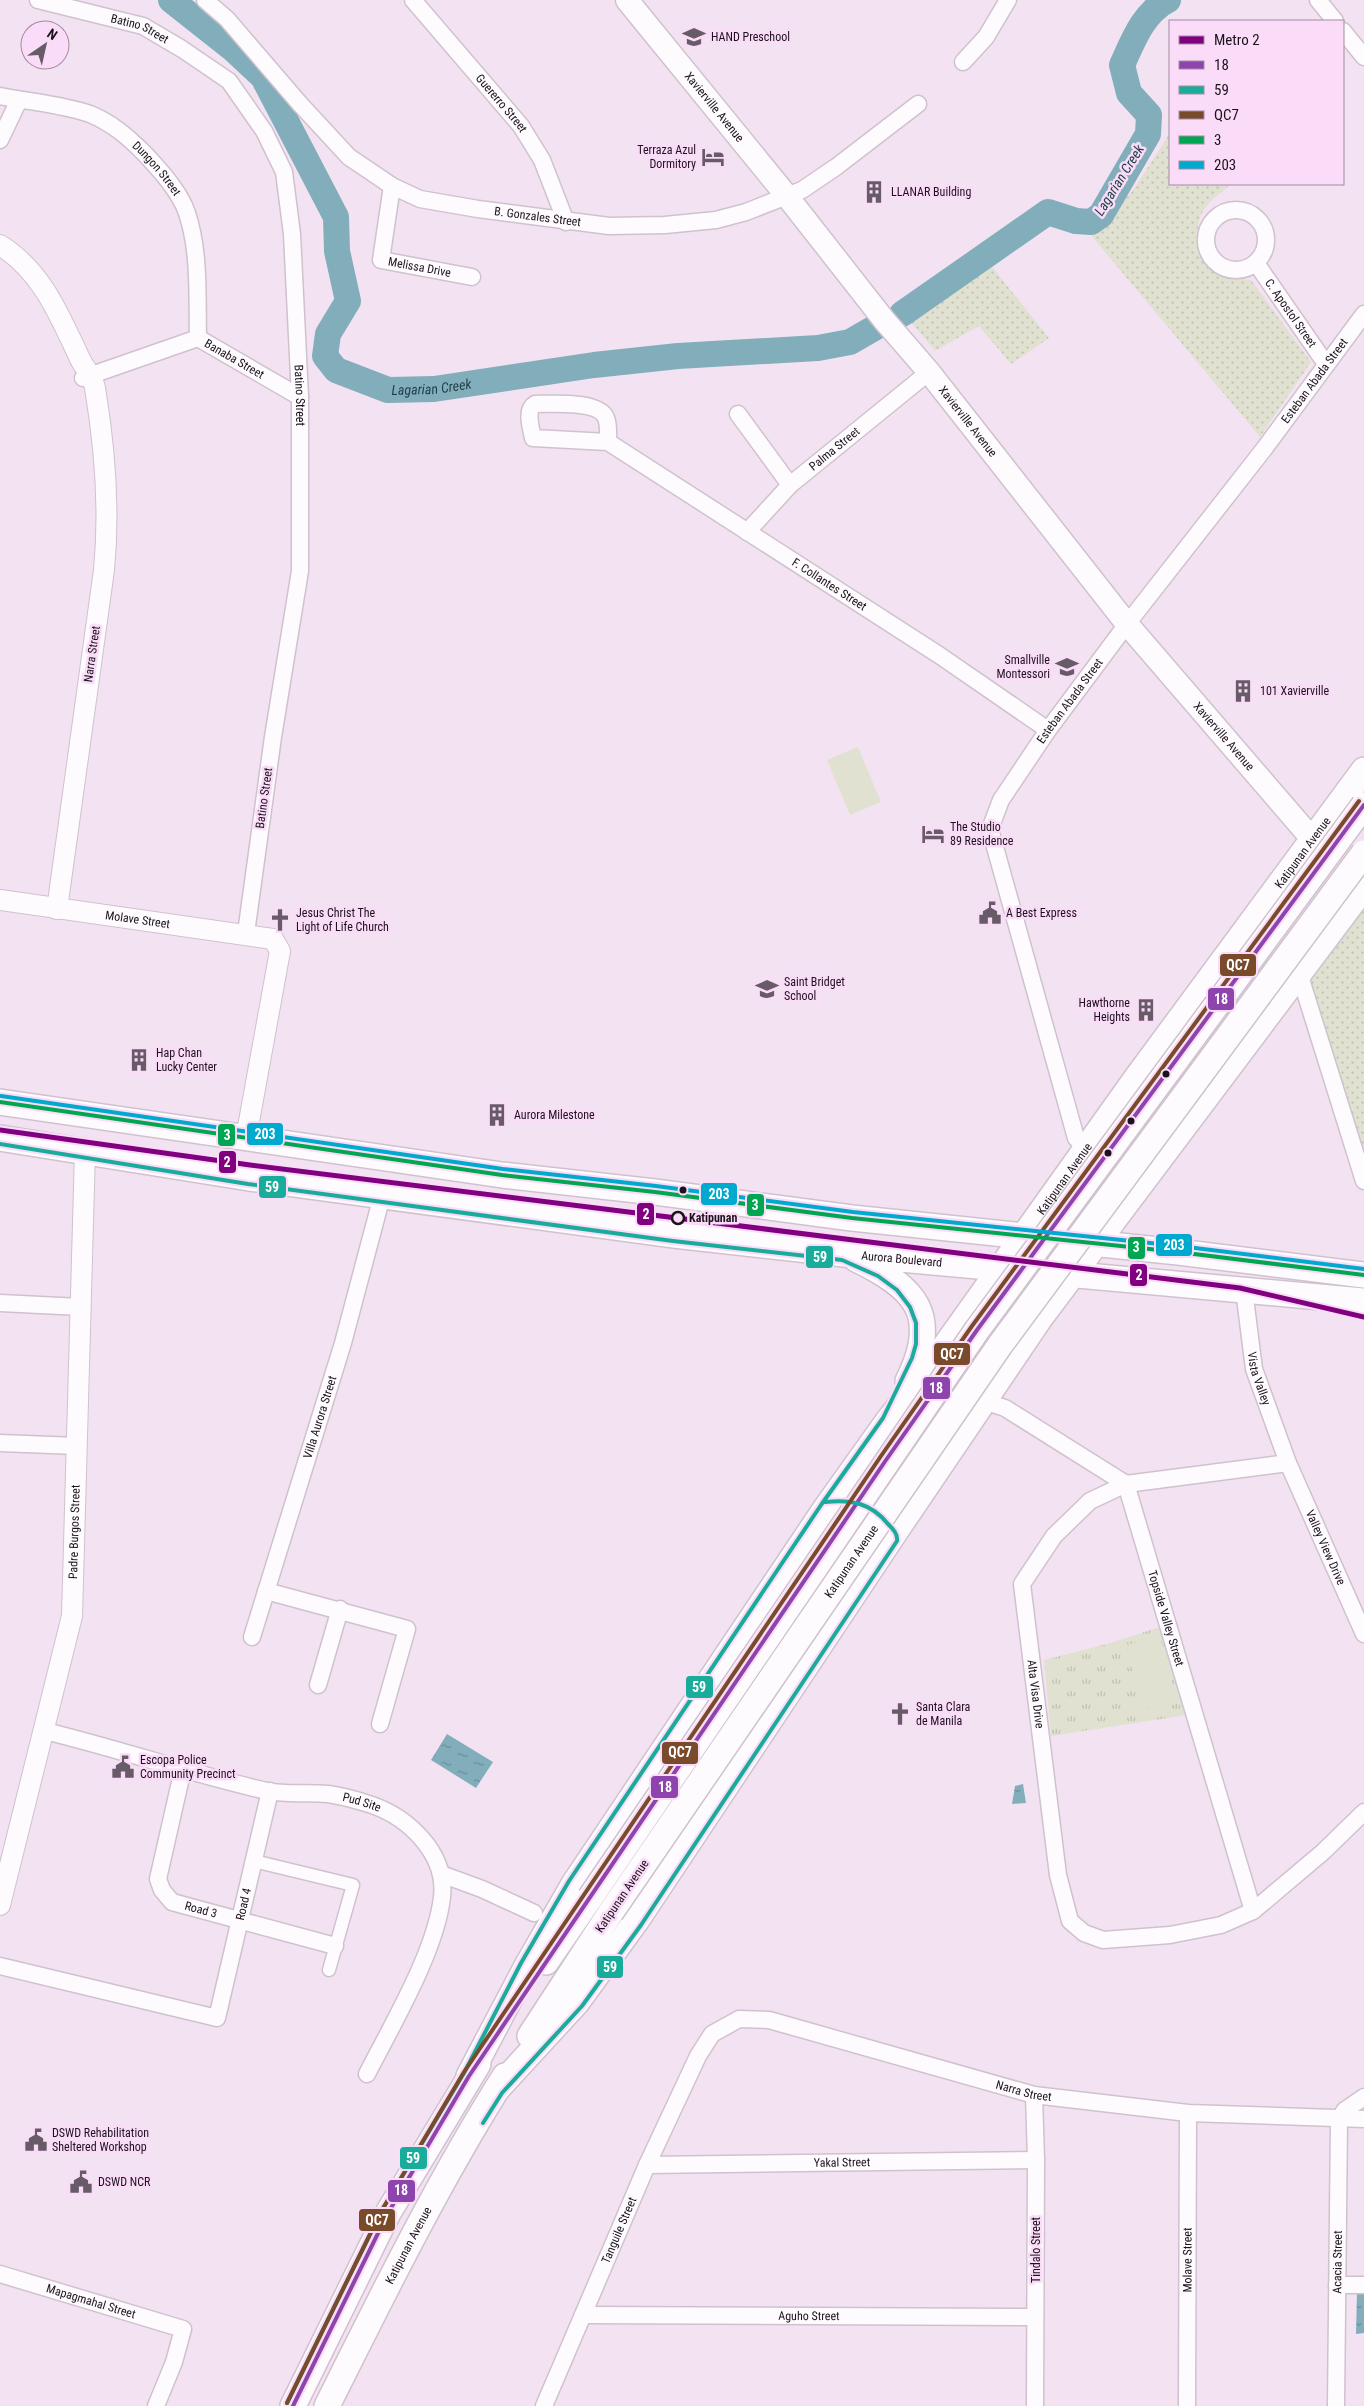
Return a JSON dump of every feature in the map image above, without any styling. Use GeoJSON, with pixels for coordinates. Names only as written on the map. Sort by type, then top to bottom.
{"type":"FeatureCollection","features":[{"type":"Feature","properties":{"kind":"main road","name":"Xavierville Avenue"},"geometry":{"type":"LineString","coordinates":[[627,0],[884,320],[929,372],[1127,624],[1313,840]]}},
{"type":"Feature","properties":{"kind":"main road","name":"Katipunan Avenue"},"geometry":{"type":"LineString","coordinates":[[293,2406],[388,2213],[469,2076],[526,1966],[574,1884],[826,1508],[888,1420],[931,1366],[1127,1091],[1364,770]]}},
{"type":"Feature","properties":{"kind":"main road","name":"Katipunan Avenue"},"geometry":{"type":"LineString","coordinates":[[469,2076],[875,1477],[972,1338],[1364,805]]}},
{"type":"Feature","properties":{"kind":"main road","name":"Katipunan Avenue"},"geometry":{"type":"LineString","coordinates":[[327,2406],[416,2229],[460,2148],[611,1912],[956,1407],[1364,853]]}},
{"type":"Feature","properties":{"kind":"main road","name":"Katipunan Avenue"},"geometry":{"type":"LineString","coordinates":[[497,2089],[578,2002],[636,1921],[1040,1318],[1180,1129],[1364,888]]}},
{"type":"Feature","properties":{"kind":"main road"},"geometry":{"type":"LineString","coordinates":[[1173,1029],[1170,1045],[1174,1055],[1188,1069],[1202,1074],[1213,1074],[1228,1067]]}},
{"type":"Feature","properties":{"kind":"main road"},"geometry":{"type":"LineString","coordinates":[[1127,1091],[1180,1129]]}},
{"type":"Feature","properties":{"kind":"main road"},"geometry":{"type":"LineString","coordinates":[[0,1102],[387,1160],[833,1216],[1364,1275]]}},
{"type":"Feature","properties":{"kind":"main road","name":"Aurora Boulevard"},"geometry":{"type":"LineString","coordinates":[[0,1138],[85,1150],[249,1178],[674,1235],[844,1254],[1364,1301]]}},
{"type":"Feature","properties":{"kind":"main road"},"geometry":{"type":"LineString","coordinates":[[382,1196],[387,1160]]}},
{"type":"Feature","properties":{"kind":"main road"},"geometry":{"type":"LineString","coordinates":[[958,1229],[989,1226],[1016,1218],[1059,1187]]}},
{"type":"Feature","properties":{"kind":"main road"},"geometry":{"type":"LineString","coordinates":[[844,1254],[881,1272],[901,1285],[916,1304],[922,1322],[922,1345],[918,1360],[888,1420]]}},
{"type":"Feature","properties":{"kind":"main road"},"geometry":{"type":"LineString","coordinates":[[1040,1318],[1078,1292],[1111,1279]]}},
{"type":"Feature","properties":{"kind":"main road"},"geometry":{"type":"LineString","coordinates":[[931,1366],[983,1401]]}},
{"type":"Feature","properties":{"kind":"main road"},"geometry":{"type":"LineString","coordinates":[[853,1470],[865,1497],[876,1506],[889,1510],[900,1508],[916,1501]]}},
{"type":"Feature","properties":{"kind":"main road"},"geometry":{"type":"LineString","coordinates":[[826,1508],[848,1505],[858,1508],[877,1520],[891,1538]]}},
{"type":"Feature","properties":{"kind":"street","name":"Batino Street"},"geometry":{"type":"LineString","coordinates":[[38,0],[143,26],[182,49],[229,81],[264,132],[284,172],[292,234],[300,397],[300,571],[273,737],[246,933]]}},
{"type":"Feature","properties":{"kind":"street","name":"B. Gonzales Street"},"geometry":{"type":"LineString","coordinates":[[205,0],[227,19],[300,104],[350,157],[392,186],[420,199],[566,222],[609,226],[665,225],[716,220],[746,212],[802,190],[836,167],[918,104]]}},
{"type":"Feature","properties":{"kind":"street","name":"Guererro Street"},"geometry":{"type":"LineString","coordinates":[[413,0],[521,126],[542,160],[566,222]]}},
{"type":"Feature","properties":{"kind":"street"},"geometry":{"type":"LineString","coordinates":[[963,62],[986,36],[1008,0]]}},
{"type":"Feature","properties":{"kind":"street"},"geometry":{"type":"LineString","coordinates":[[1318,0],[1334,20]]}},
{"type":"Feature","properties":{"kind":"street"},"geometry":{"type":"LineString","coordinates":[[1344,32],[1364,57]]}},
{"type":"Feature","properties":{"kind":"street","name":"Dungon Street"},"geometry":{"type":"LineString","coordinates":[[0,96],[52,104],[90,114],[122,131],[169,183],[186,211],[194,245],[198,338]]}},
{"type":"Feature","properties":{"kind":"street"},"geometry":{"type":"LineString","coordinates":[[0,140],[19,100]]}},
{"type":"Feature","properties":{"kind":"street","name":"Melissa Drive"},"geometry":{"type":"LineString","coordinates":[[392,186],[380,260],[472,277]]}},
{"type":"Feature","properties":{"kind":"street","name":"Narra Street"},"geometry":{"type":"LineString","coordinates":[[0,244],[17,256],[35,275],[54,302],[96,399],[101,426],[106,477],[108,531],[57,909]]}},
{"type":"Feature","properties":{"kind":"street","name":"C. Apostol Street"},"geometry":{"type":"LineString","coordinates":[[1256,263],[1326,364]]}},
{"type":"Feature","properties":{"kind":"street","name":"Esteban Abada Street"},"geometry":{"type":"LineString","coordinates":[[1086,1150],[1076,1138],[990,828],[1001,800],[1048,730],[1127,624],[1264,449],[1364,314]]}},
{"type":"Feature","properties":{"kind":"street","name":"Banaba Street"},"geometry":{"type":"LineString","coordinates":[[86,373],[198,338],[300,397]]}},
{"type":"Feature","properties":{"kind":"street","name":"Palma Street"},"geometry":{"type":"LineString","coordinates":[[747,532],[790,485],[929,372]]}},
{"type":"Feature","properties":{"kind":"street","name":"F. Collantes Street"},"geometry":{"type":"LineString","coordinates":[[608,442],[607,419],[603,413],[574,403],[535,404],[531,406],[533,438],[608,442],[939,655],[1048,730]]}},
{"type":"Feature","properties":{"kind":"street"},"geometry":{"type":"LineString","coordinates":[[738,414],[790,485]]}},
{"type":"Feature","properties":{"kind":"street","name":"Molave Street"},"geometry":{"type":"LineString","coordinates":[[0,900],[246,933],[273,939],[280,951],[246,1138]]}},
{"type":"Feature","properties":{"kind":"street"},"geometry":{"type":"LineString","coordinates":[[1298,974],[1364,1181]]}},
{"type":"Feature","properties":{"kind":"street","name":"Padre Burgos Street"},"geometry":{"type":"LineString","coordinates":[[0,1904],[72,1616],[85,1150]]}},
{"type":"Feature","properties":{"kind":"street","name":"Villa Aurora Street"},"geometry":{"type":"LineString","coordinates":[[252,1637],[343,1343],[382,1196]]}},
{"type":"Feature","properties":{"kind":"street","name":"Vista Valley"},"geometry":{"type":"LineString","coordinates":[[1244,1290],[1254,1369],[1288,1463]]}},
{"type":"Feature","properties":{"kind":"street"},"geometry":{"type":"LineString","coordinates":[[0,1303],[81,1307]]}},
{"type":"Feature","properties":{"kind":"street"},"geometry":{"type":"LineString","coordinates":[[983,1401],[1005,1408],[1126,1484]]}},
{"type":"Feature","properties":{"kind":"street"},"geometry":{"type":"LineString","coordinates":[[0,1443],[77,1446]]}},
{"type":"Feature","properties":{"kind":"street","name":"Alta Visa Drive"},"geometry":{"type":"LineString","coordinates":[[1252,1911],[1221,1925],[1178,1934],[1103,1940],[1084,1933],[1070,1921],[1058,1875],[1022,1584],[1054,1536],[1090,1501],[1126,1484],[1288,1463]]}},
{"type":"Feature","properties":{"kind":"street","name":"Valley View Drive"},"geometry":{"type":"LineString","coordinates":[[1288,1463],[1364,1634]]}},
{"type":"Feature","properties":{"kind":"street","name":"Topside Valley Street"},"geometry":{"type":"LineString","coordinates":[[1126,1484],[1252,1911]]}},
{"type":"Feature","properties":{"kind":"street"},"geometry":{"type":"LineString","coordinates":[[266,1591],[340,1609],[407,1629],[380,1724]]}},
{"type":"Feature","properties":{"kind":"street"},"geometry":{"type":"LineString","coordinates":[[318,1684],[340,1609]]}},
{"type":"Feature","properties":{"kind":"street","name":"Pud Site"},"geometry":{"type":"LineString","coordinates":[[45,1730],[270,1792],[327,1794],[359,1801],[392,1814],[412,1829],[428,1847],[441,1874],[442,1896],[427,1952],[367,2074]]}},
{"type":"Feature","properties":{"kind":"street","name":"Road 3"},"geometry":{"type":"LineString","coordinates":[[183,1769],[158,1879],[172,1902],[335,1946]]}},
{"type":"Feature","properties":{"kind":"street","name":"Road 4"},"geometry":{"type":"LineString","coordinates":[[0,1966],[217,2018],[270,1792]]}},
{"type":"Feature","properties":{"kind":"street"},"geometry":{"type":"LineString","coordinates":[[1252,1911],[1324,1852],[1364,1812]]}},
{"type":"Feature","properties":{"kind":"street"},"geometry":{"type":"LineString","coordinates":[[254,1861],[353,1885],[329,1970]]}},
{"type":"Feature","properties":{"kind":"street"},"geometry":{"type":"LineString","coordinates":[[441,1874],[482,1889],[534,1913]]}},
{"type":"Feature","properties":{"kind":"street","name":"Narra Street"},"geometry":{"type":"LineString","coordinates":[[698,2056],[712,2034],[739,2019],[769,2020],[1034,2094],[1188,2113],[1364,2119]]}},
{"type":"Feature","properties":{"kind":"street","name":"Tanguile Street"},"geometry":{"type":"LineString","coordinates":[[544,2406],[647,2164],[698,2056]]}},
{"type":"Feature","properties":{"kind":"street","name":"Tindalo Street"},"geometry":{"type":"LineString","coordinates":[[1034,2094],[1036,2160],[1035,2406]]}},
{"type":"Feature","properties":{"kind":"street"},"geometry":{"type":"LineString","coordinates":[[1339,2119],[1345,2110],[1364,2097]]}},
{"type":"Feature","properties":{"kind":"street","name":"Molave Street"},"geometry":{"type":"LineString","coordinates":[[1187,2406],[1188,2113]]}},
{"type":"Feature","properties":{"kind":"street","name":"Acacia Street"},"geometry":{"type":"LineString","coordinates":[[1336,2406],[1339,2119]]}},
{"type":"Feature","properties":{"kind":"street","name":"Yakal Street"},"geometry":{"type":"LineString","coordinates":[[647,2164],[1036,2160]]}},
{"type":"Feature","properties":{"kind":"street","name":"Mapagmahal Street"},"geometry":{"type":"LineString","coordinates":[[0,2274],[183,2329],[174,2362],[156,2406]]}},
{"type":"Feature","properties":{"kind":"street"},"geometry":{"type":"LineString","coordinates":[[1337,2285],[1364,2285]]}},
{"type":"Feature","properties":{"kind":"street","name":"Aguho Street"},"geometry":{"type":"LineString","coordinates":[[583,2315],[1036,2317]]}},
{"type":"Feature","properties":{"kind":"green space"},"geometry":{"type":"Polygon","coordinates":[[[1169,135],[1169,185],[1230,185],[1203,211],[1199,220],[1198,230],[1200,250],[1211,267],[1219,273],[1231,278],[1251,280],[1311,362],[1260,437],[1090,234],[1133,190],[1169,135]]]}},
{"type":"Feature","properties":{"kind":"green space"},"geometry":{"type":"Polygon","coordinates":[[[985,258],[1049,338],[1011,364],[979,326],[935,351],[906,316],[985,258]]]}},
{"type":"Feature","properties":{"kind":"green space"},"geometry":{"type":"Polygon","coordinates":[[[858,747],[881,802],[850,815],[827,760],[858,747]]]}},
{"type":"Feature","properties":{"kind":"green space"},"geometry":{"type":"Polygon","coordinates":[[[1364,907],[1364,1169],[1306,979],[1364,907]]]}},
{"type":"Feature","properties":{"kind":"green space"},"geometry":{"type":"Polygon","coordinates":[[[1163,1626],[1188,1715],[1051,1736],[1044,1660],[1107,1644],[1163,1626]]]}},
{"type":"Feature","properties":{"kind":"green space"},"geometry":{"type":"Polygon","coordinates":[[[1160,1637],[1176,1702],[1142,1710],[1126,1645],[1160,1637]]]}},
{"type":"Feature","properties":{"kind":"water"},"geometry":{"type":"Polygon","coordinates":[[[447,1734],[493,1762],[476,1788],[431,1760],[447,1734]]]}},
{"type":"Feature","properties":{"kind":"water"},"geometry":{"type":"Polygon","coordinates":[[[1023,1784],[1026,1803],[1012,1804],[1015,1786],[1023,1784]]]}},
{"type":"Feature","properties":{"kind":"water"},"geometry":{"type":"Polygon","coordinates":[[[1357,2292],[1364,2292],[1364,2333],[1356,2334],[1357,2292]]]}},
{"type":"Feature","properties":{"kind":"waterway","name":"Lagarian Creek"},"geometry":{"type":"LineString","coordinates":[[171,0],[233,49],[263,77],[336,217],[337,251],[348,301],[328,334],[325,356],[336,370],[388,390],[434,389],[594,365],[678,356],[818,348],[850,342],[876,327]]}},
{"type":"Feature","properties":{"kind":"waterway","name":"Lagarian Creek"},"geometry":{"type":"LineString","coordinates":[[902,314],[1048,212],[1076,221],[1091,222],[1101,215],[1148,134],[1149,115],[1129,93],[1122,65],[1145,20],[1168,0]]}},
{"type":"Feature","properties":{"kind":"metro line","name":"2"},"geometry":{"type":"LineString","coordinates":[[0,1130],[250,1165],[1240,1288],[1364,1317]]}},
{"type":"Feature","properties":{"kind":"transit line","name":"QC7"},"geometry":{"type":"LineString","coordinates":[[287,2403],[382,2210],[464,2072],[881,1456],[972,1326],[1359,801]]}},
{"type":"Feature","properties":{"kind":"transit line","name":"18"},"geometry":{"type":"LineString","coordinates":[[293,2406],[388,2213],[469,2076],[886,1460],[977,1330],[1364,805]]}},
{"type":"Feature","properties":{"kind":"transit line","name":"203"},"geometry":{"type":"LineString","coordinates":[[1,1096],[503,1169],[656,1186],[853,1212],[1179,1246],[1364,1269]]}},
{"type":"Feature","properties":{"kind":"transit line","name":"3"},"geometry":{"type":"LineString","coordinates":[[0,1102],[502,1175],[655,1192],[852,1218],[1178,1252],[1364,1275]]}},
{"type":"Feature","properties":{"kind":"transit line","name":"59"},"geometry":{"type":"LineString","coordinates":[[0,1144],[248,1184],[673,1241],[842,1260],[878,1276],[897,1290],[910,1307],[916,1323],[916,1344],[912,1358],[883,1418],[821,1505],[569,1881],[521,1963],[464,2073],[382,2210],[287,2403]]}},
{"type":"Feature","properties":{"kind":"transit line","name":"59"},"geometry":{"type":"LineString","coordinates":[[483,2123],[502,2093],[582,2006],[641,1925],[897,1541],[896,1534],[892,1528],[875,1511],[852,1502],[825,1502]]}},
{"type":"Feature","properties":{"kind":"place","name":"HAND Preschool"},"geometry":{"type":"Point","coordinates":[694,37]}},
{"type":"Feature","properties":{"kind":"place","name":"Terraza Azul Dormitory"},"geometry":{"type":"Point","coordinates":[713,157]}},
{"type":"Feature","properties":{"kind":"place","name":"LLANAR Building"},"geometry":{"type":"Point","coordinates":[874,192]}},
{"type":"Feature","properties":{"kind":"place","name":"Smallville Montessori"},"geometry":{"type":"Point","coordinates":[1067,667]}},
{"type":"Feature","properties":{"kind":"place","name":"101 Xavierville"},"geometry":{"type":"Point","coordinates":[1243,691]}},
{"type":"Feature","properties":{"kind":"place","name":"The Studio 89 Residence"},"geometry":{"type":"Point","coordinates":[933,834]}},
{"type":"Feature","properties":{"kind":"place","name":"A Best Express"},"geometry":{"type":"Point","coordinates":[990,913]}},
{"type":"Feature","properties":{"kind":"place","name":"Jesus Christ The Light of Life Church"},"geometry":{"type":"Point","coordinates":[280,920]}},
{"type":"Feature","properties":{"kind":"place","name":"Saint Bridget School"},"geometry":{"type":"Point","coordinates":[767,989]}},
{"type":"Feature","properties":{"kind":"place","name":"Hawthorne Heights"},"geometry":{"type":"Point","coordinates":[1146,1010]}},
{"type":"Feature","properties":{"kind":"place","name":"Hap Chan Lucky Center"},"geometry":{"type":"Point","coordinates":[139,1060]}},
{"type":"Feature","properties":{"kind":"place","name":"Aurora Milestone"},"geometry":{"type":"Point","coordinates":[497,1115]}},
{"type":"Feature","properties":{"kind":"place","name":"Katipunan"},"geometry":{"type":"Point","coordinates":[678,1218]}},
{"type":"Feature","properties":{"kind":"place","name":"Santa Clara de Manila"},"geometry":{"type":"Point","coordinates":[900,1714]}},
{"type":"Feature","properties":{"kind":"place","name":"Escopa Police Community Precinct"},"geometry":{"type":"Point","coordinates":[123,1767]}},
{"type":"Feature","properties":{"kind":"place","name":"DSWD Rehabilitation Sheltered Workshop"},"geometry":{"type":"Point","coordinates":[36,2140]}},
{"type":"Feature","properties":{"kind":"place","name":"DSWD NCR"},"geometry":{"type":"Point","coordinates":[81,2182]}}]}
